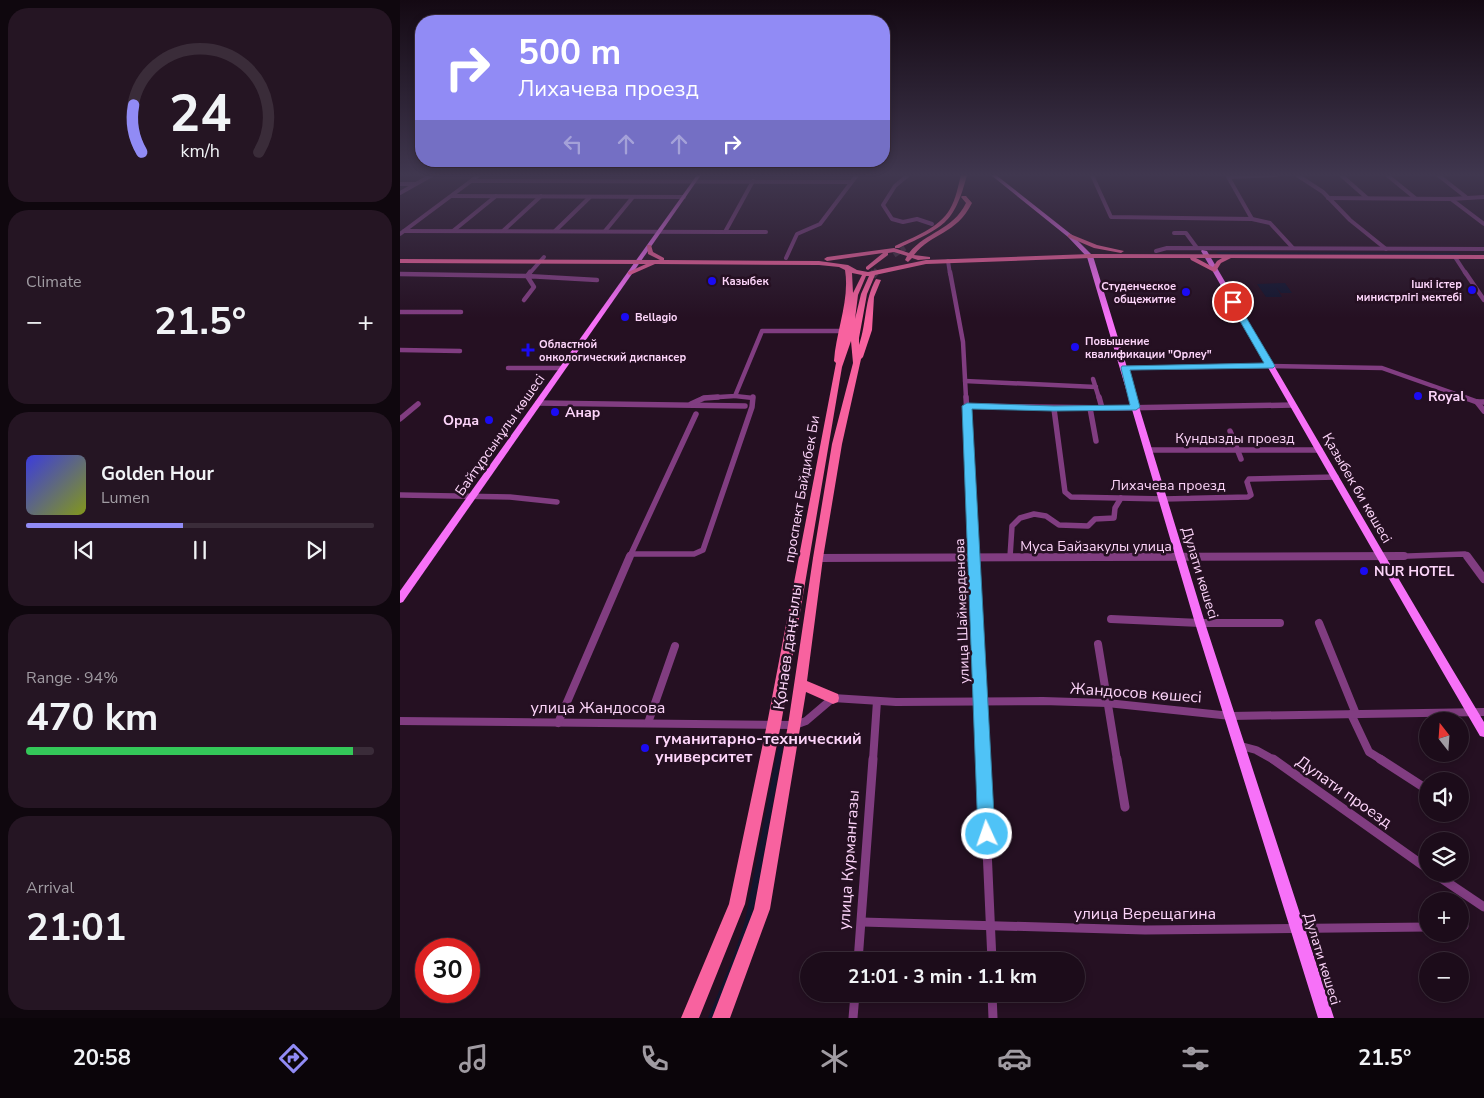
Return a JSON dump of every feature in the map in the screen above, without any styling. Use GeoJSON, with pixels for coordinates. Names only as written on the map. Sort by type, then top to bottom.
{"type":"FeatureCollection","features":[{"type":"Feature","properties":{"kind":"main road","name":"Байтұрсынұлы көшесі"},"geometry":{"type":"LineString","coordinates":[[400,599],[666,223]]}},
{"type":"Feature","properties":{"kind":"main road"},"geometry":{"type":"LineString","coordinates":[[897,247],[940,223]]}},
{"type":"Feature","properties":{"kind":"main road"},"geometry":{"type":"LineString","coordinates":[[905,248],[948,223]]}},
{"type":"Feature","properties":{"kind":"main road"},"geometry":{"type":"LineString","coordinates":[[857,363],[868,330],[871,296],[879,277],[908,261],[910,254],[918,245],[951,227],[955,223]]}},
{"type":"Feature","properties":{"kind":"main road"},"geometry":{"type":"LineString","coordinates":[[1053,223],[1089,254]]}},
{"type":"Feature","properties":{"kind":"main road"},"geometry":{"type":"LineString","coordinates":[[400,257],[542,260],[832,259],[857,256],[893,246],[932,224]]}},
{"type":"Feature","properties":{"kind":"main road"},"geometry":{"type":"LineString","coordinates":[[1070,236],[1096,246],[1122,251]]}},
{"type":"Feature","properties":{"kind":"main road"},"geometry":{"type":"LineString","coordinates":[[649,246],[650,253],[660,260]]}},
{"type":"Feature","properties":{"kind":"main road"},"geometry":{"type":"LineString","coordinates":[[900,266],[948,261],[1122,251],[1308,249],[1465,252],[1484,250]]}},
{"type":"Feature","properties":{"kind":"main road"},"geometry":{"type":"LineString","coordinates":[[876,251],[894,250],[918,258],[1089,254],[1172,256],[1197,260],[1214,270],[1224,259],[1247,256]]}},
{"type":"Feature","properties":{"kind":"main road"},"geometry":{"type":"LineString","coordinates":[[1172,256],[1203,251],[1247,256],[1484,257]]}},
{"type":"Feature","properties":{"kind":"main road","name":"Қазыбек би көшесі"},"geometry":{"type":"LineString","coordinates":[[1203,251],[1484,732]]}},
{"type":"Feature","properties":{"kind":"main road"},"geometry":{"type":"LineString","coordinates":[[1465,252],[1472,257]]}},
{"type":"Feature","properties":{"kind":"main road"},"geometry":{"type":"LineString","coordinates":[[870,272],[886,254]]}},
{"type":"Feature","properties":{"kind":"main road","name":"Дулати көшесі"},"geometry":{"type":"LineString","coordinates":[[1089,254],[1125,368],[1200,623],[1241,746],[1326,1018]]}},
{"type":"Feature","properties":{"kind":"main road"},"geometry":{"type":"LineString","coordinates":[[870,272],[894,255]]}},
{"type":"Feature","properties":{"kind":"main road"},"geometry":{"type":"LineString","coordinates":[[838,367],[838,348],[850,288],[849,262],[857,256]]}},
{"type":"Feature","properties":{"kind":"main road"},"geometry":{"type":"LineString","coordinates":[[400,261],[447,259]]}},
{"type":"Feature","properties":{"kind":"main road"},"geometry":{"type":"LineString","coordinates":[[630,273],[660,260],[819,263],[836,265],[857,273],[868,274],[888,271]]}},
{"type":"Feature","properties":{"kind":"main road","name":"Қонаев даңғылы"},"geometry":{"type":"LineString","coordinates":[[721,1018],[762,908],[795,725],[818,558],[837,444],[857,363],[855,338],[870,272]]}},
{"type":"Feature","properties":{"kind":"main road","name":"проспект Байдибек Би"},"geometry":{"type":"LineString","coordinates":[[776,717],[838,367],[849,338],[855,295],[870,272]]}},
{"type":"Feature","properties":{"kind":"main road"},"geometry":{"type":"LineString","coordinates":[[801,684],[834,698]]}},
{"type":"Feature","properties":{"kind":"main road","name":"Қонаев даңғылы"},"geometry":{"type":"LineString","coordinates":[[690,1018],[737,904],[776,717]]}},
{"type":"Feature","properties":{"kind":"street"},"geometry":{"type":"LineString","coordinates":[[400,234],[416,223]]}},
{"type":"Feature","properties":{"kind":"street"},"geometry":{"type":"LineString","coordinates":[[453,231],[463,223]]}},
{"type":"Feature","properties":{"kind":"street"},"geometry":{"type":"LineString","coordinates":[[504,231],[513,223]]}},
{"type":"Feature","properties":{"kind":"street"},"geometry":{"type":"LineString","coordinates":[[555,231],[564,223]]}},
{"type":"Feature","properties":{"kind":"street"},"geometry":{"type":"LineString","coordinates":[[605,231],[612,223]]}},
{"type":"Feature","properties":{"kind":"street"},"geometry":{"type":"LineString","coordinates":[[724,232],[729,223]]}},
{"type":"Feature","properties":{"kind":"street"},"geometry":{"type":"LineString","coordinates":[[786,258],[797,234],[821,223]]}},
{"type":"Feature","properties":{"kind":"street"},"geometry":{"type":"LineString","coordinates":[[928,223],[932,224]]}},
{"type":"Feature","properties":{"kind":"street"},"geometry":{"type":"LineString","coordinates":[[1270,223],[1293,248]]}},
{"type":"Feature","properties":{"kind":"street"},"geometry":{"type":"LineString","coordinates":[[1353,223],[1386,249]]}},
{"type":"Feature","properties":{"kind":"street"},"geometry":{"type":"LineString","coordinates":[[404,231],[766,232]]}},
{"type":"Feature","properties":{"kind":"street"},"geometry":{"type":"LineString","coordinates":[[1174,233],[1186,234],[1203,251],[1293,248],[1484,250]]}},
{"type":"Feature","properties":{"kind":"street"},"geometry":{"type":"LineString","coordinates":[[1455,257],[1484,300]]}},
{"type":"Feature","properties":{"kind":"street"},"geometry":{"type":"LineString","coordinates":[[527,276],[542,260]]}},
{"type":"Feature","properties":{"kind":"street","name":"улица Шаймерденова"},"geometry":{"type":"LineString","coordinates":[[948,261],[963,342],[975,558],[992,952]]}},
{"type":"Feature","properties":{"kind":"street"},"geometry":{"type":"LineString","coordinates":[[400,274],[527,276],[597,280]]}},
{"type":"Feature","properties":{"kind":"street"},"geometry":{"type":"LineString","coordinates":[[524,300],[534,288],[527,276]]}},
{"type":"Feature","properties":{"kind":"street"},"geometry":{"type":"LineString","coordinates":[[1476,290],[1484,290]]}},
{"type":"Feature","properties":{"kind":"street"},"geometry":{"type":"LineString","coordinates":[[400,312],[461,312]]}},
{"type":"Feature","properties":{"kind":"street"},"geometry":{"type":"LineString","coordinates":[[734,396],[762,331],[841,331]]}},
{"type":"Feature","properties":{"kind":"street"},"geometry":{"type":"LineString","coordinates":[[400,350],[460,351]]}},
{"type":"Feature","properties":{"kind":"street"},"geometry":{"type":"LineString","coordinates":[[1125,368],[1270,366],[1382,368],[1477,402],[1484,402]]}},
{"type":"Feature","properties":{"kind":"street"},"geometry":{"type":"LineString","coordinates":[[508,368],[563,368]]}},
{"type":"Feature","properties":{"kind":"street"},"geometry":{"type":"LineString","coordinates":[[1093,380],[1102,408]]}},
{"type":"Feature","properties":{"kind":"street"},"geometry":{"type":"LineString","coordinates":[[965,381],[1096,387]]}},
{"type":"Feature","properties":{"kind":"street"},"geometry":{"type":"LineString","coordinates":[[631,554],[694,554],[703,550],[752,406],[753,397],[710,397],[691,404]]}},
{"type":"Feature","properties":{"kind":"street"},"geometry":{"type":"LineString","coordinates":[[1477,402],[1484,411]]}},
{"type":"Feature","properties":{"kind":"street"},"geometry":{"type":"LineString","coordinates":[[538,403],[745,406]]}},
{"type":"Feature","properties":{"kind":"street"},"geometry":{"type":"LineString","coordinates":[[400,419],[418,404]]}},
{"type":"Feature","properties":{"kind":"street"},"geometry":{"type":"LineString","coordinates":[[967,406],[1102,408],[1293,406]]}},
{"type":"Feature","properties":{"kind":"street","name":"Лихачева проезд"},"geometry":{"type":"LineString","coordinates":[[1054,408],[1066,492],[1071,497],[1164,499],[1248,497],[1251,495],[1247,482],[1249,479],[1336,477]]}},
{"type":"Feature","properties":{"kind":"street"},"geometry":{"type":"LineString","coordinates":[[1090,408],[1096,441]]}},
{"type":"Feature","properties":{"kind":"street"},"geometry":{"type":"LineString","coordinates":[[558,722],[631,554],[696,414]]}},
{"type":"Feature","properties":{"kind":"street"},"geometry":{"type":"LineString","coordinates":[[1230,431],[1241,459]]}},
{"type":"Feature","properties":{"kind":"street","name":"Кундызды проезд"},"geometry":{"type":"LineString","coordinates":[[1149,450],[1320,450]]}},
{"type":"Feature","properties":{"kind":"street"},"geometry":{"type":"LineString","coordinates":[[400,495],[510,497],[557,502]]}},
{"type":"Feature","properties":{"kind":"street"},"geometry":{"type":"LineString","coordinates":[[1010,558],[1012,526],[1020,518],[1040,514],[1050,518],[1059,525],[1088,526],[1095,519],[1114,518],[1115,508],[1121,498]]}},
{"type":"Feature","properties":{"kind":"street","name":"Муса Байзакулы улица"},"geometry":{"type":"LineString","coordinates":[[818,558],[1381,557],[1465,554],[1484,579]]}},
{"type":"Feature","properties":{"kind":"street"},"geometry":{"type":"LineString","coordinates":[[1111,619],[1200,623],[1280,623]]}},
{"type":"Feature","properties":{"kind":"street"},"geometry":{"type":"LineString","coordinates":[[1319,623],[1369,752],[1419,784]]}},
{"type":"Feature","properties":{"kind":"street"},"geometry":{"type":"LineString","coordinates":[[1098,644],[1124,807]]}},
{"type":"Feature","properties":{"kind":"street"},"geometry":{"type":"LineString","coordinates":[[648,723],[675,646]]}},
{"type":"Feature","properties":{"kind":"street"},"geometry":{"type":"LineString","coordinates":[[795,725],[806,721],[834,698]]}},
{"type":"Feature","properties":{"kind":"street","name":"Жандосов көшесі"},"geometry":{"type":"LineString","coordinates":[[834,698],[877,701],[980,703],[1044,701],[1107,703],[1231,716],[1484,712]]}},
{"type":"Feature","properties":{"kind":"street","name":"улица Курмангазы"},"geometry":{"type":"LineString","coordinates":[[859,952],[877,701]]}},
{"type":"Feature","properties":{"kind":"street","name":"улица Жандосова"},"geometry":{"type":"LineString","coordinates":[[400,721],[648,723],[776,717],[795,725]]}},
{"type":"Feature","properties":{"kind":"street","name":"Дулати проезд"},"geometry":{"type":"LineString","coordinates":[[1241,746],[1256,750],[1270,757],[1419,863]]}},
{"type":"Feature","properties":{"kind":"street"},"geometry":{"type":"LineString","coordinates":[[1447,882],[1484,907]]}},
{"type":"Feature","properties":{"kind":"street","name":"улица Верещагина"},"geometry":{"type":"LineString","coordinates":[[862,922],[991,928],[1299,930],[1419,927]]}},
{"type":"Feature","properties":{"kind":"street"},"geometry":{"type":"LineString","coordinates":[[853,1018],[854,1002]]}},
{"type":"Feature","properties":{"kind":"street"},"geometry":{"type":"LineString","coordinates":[[992,1002],[993,1018]]}},
{"type":"Feature","properties":{"kind":"shaded area"},"geometry":{"type":"Polygon","coordinates":[[[1216,252],[1458,253],[1461,255],[1218,254],[1216,252]]]}},
{"type":"Feature","properties":{"kind":"shaded area"},"geometry":{"type":"Polygon","coordinates":[[[1285,283],[1292,293],[1281,293],[1276,287],[1282,297],[1266,297],[1257,284],[1285,283]]]}},
{"type":"Feature","properties":{"kind":"shaded area"},"geometry":{"type":"Polygon","coordinates":[[[779,741],[784,741],[756,899],[750,921],[713,1018],[708,1018],[733,958],[745,921],[779,741]]]}},
{"type":"Feature","properties":{"kind":"tunnel"},"geometry":{"type":"LineString","coordinates":[[894,255],[905,248]]}},
{"type":"Feature","properties":{"kind":"tunnel"},"geometry":{"type":"LineString","coordinates":[[874,274],[878,268]]}},
{"type":"Feature","properties":{"kind":"tunnel"},"geometry":{"type":"LineString","coordinates":[[872,276],[875,272]]}},
{"type":"Feature","properties":{"kind":"place","name":"Казыбек"},"geometry":{"type":"Point","coordinates":[712,281]}},
{"type":"Feature","properties":{"kind":"place","name":"Ішкі істер министрлігі мектебі"},"geometry":{"type":"Point","coordinates":[1472,290]}},
{"type":"Feature","properties":{"kind":"place","name":"Студенческое общежитие"},"geometry":{"type":"Point","coordinates":[1186,292]}},
{"type":"Feature","properties":{"kind":"place","name":"Bellagio"},"geometry":{"type":"Point","coordinates":[625,317]}},
{"type":"Feature","properties":{"kind":"place","name":"Повышение квалификации \"Орлеу\""},"geometry":{"type":"Point","coordinates":[1075,347]}},
{"type":"Feature","properties":{"kind":"place","name":"Областной онкологический диспансер"},"geometry":{"type":"Point","coordinates":[528,350]}},
{"type":"Feature","properties":{"kind":"place","name":"Royal"},"geometry":{"type":"Point","coordinates":[1418,396]}},
{"type":"Feature","properties":{"kind":"place","name":"Анар"},"geometry":{"type":"Point","coordinates":[555,412]}},
{"type":"Feature","properties":{"kind":"place","name":"Орда"},"geometry":{"type":"Point","coordinates":[489,420]}},
{"type":"Feature","properties":{"kind":"place","name":"NUR HOTEL"},"geometry":{"type":"Point","coordinates":[1364,571]}},
{"type":"Feature","properties":{"kind":"place","name":"гуманитарно-технический университет"},"geometry":{"type":"Point","coordinates":[645,748]}},
{"type":"Feature","properties":{"kind":"route"},"geometry":{"type":"LineString","coordinates":[[987,834],[967,406],[1136,407],[1125,368],[1270,366],[1233,302]]}}]}
